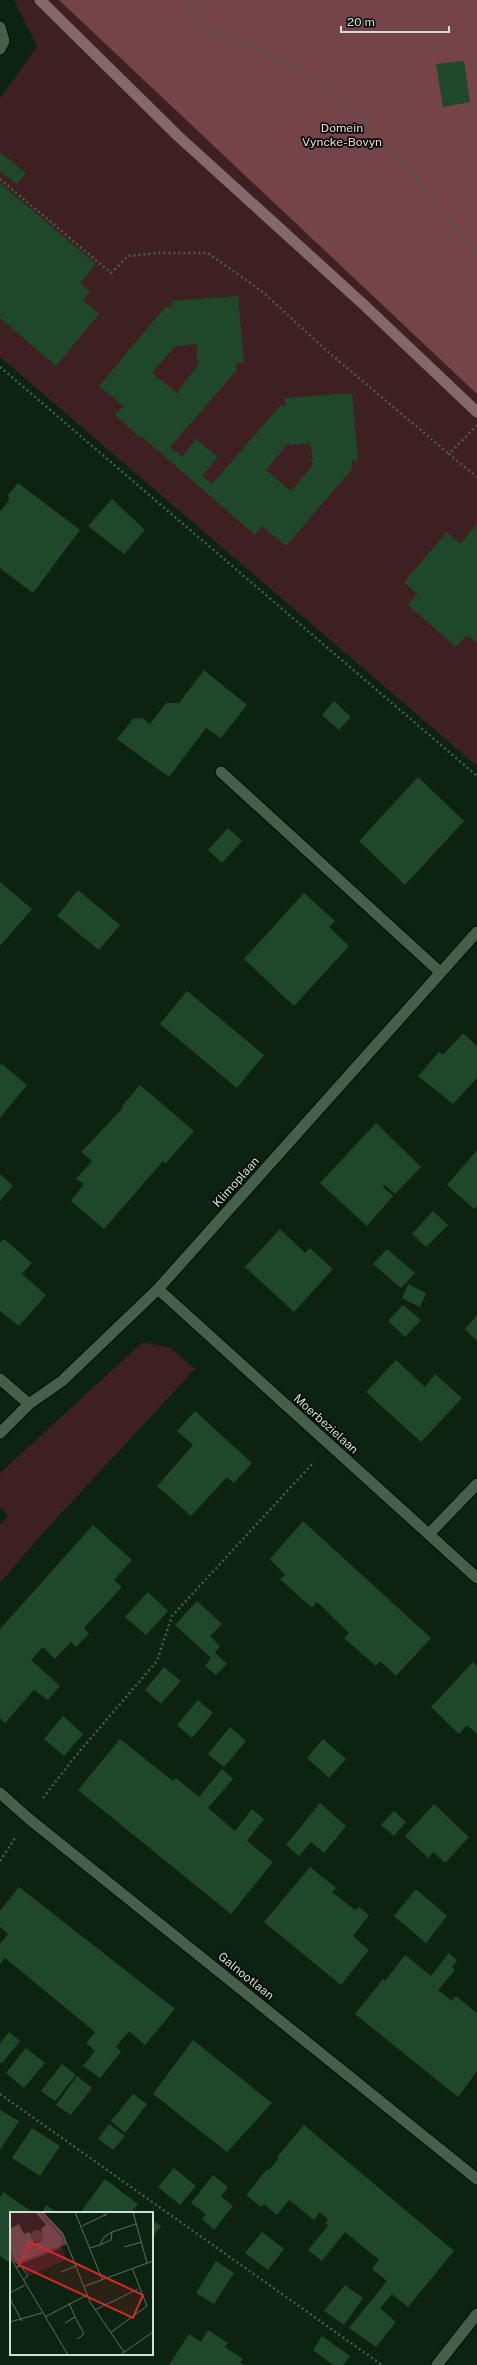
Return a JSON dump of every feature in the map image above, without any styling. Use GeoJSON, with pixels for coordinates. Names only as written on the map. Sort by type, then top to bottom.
{"type":"FeatureCollection","features":[{"type":"Feature","properties":{"kind":"street"},"geometry":{"type":"LineString","coordinates":[[0,27],[4,41],[0,49]]}},
{"type":"Feature","properties":{"kind":"street"},"geometry":{"type":"LineString","coordinates":[[221,772],[440,972]]}},
{"type":"Feature","properties":{"kind":"street","name":"Klimoplaan"},"geometry":{"type":"LineString","coordinates":[[0,1433],[29,1404],[62,1382],[158,1289],[477,932]]}},
{"type":"Feature","properties":{"kind":"street","name":"Moerbezielaan"},"geometry":{"type":"LineString","coordinates":[[158,1289],[477,1578]]}},
{"type":"Feature","properties":{"kind":"street"},"geometry":{"type":"LineString","coordinates":[[0,1379],[29,1404]]}},
{"type":"Feature","properties":{"kind":"street"},"geometry":{"type":"LineString","coordinates":[[429,1534],[477,1484]]}},
{"type":"Feature","properties":{"kind":"street","name":"Galnootlaan"},"geometry":{"type":"LineString","coordinates":[[0,1793],[28,1818],[477,2178]]}},
{"type":"Feature","properties":{"kind":"street"},"geometry":{"type":"LineString","coordinates":[[437,2365],[477,2314]]}},
{"type":"Feature","properties":{"kind":"path"},"geometry":{"type":"LineString","coordinates":[[186,0],[201,27],[274,55],[338,92],[421,185],[477,255]]}},
{"type":"Feature","properties":{"kind":"path"},"geometry":{"type":"LineString","coordinates":[[0,179],[111,273],[128,256],[159,253],[208,252],[264,293],[327,351],[477,478]]}},
{"type":"Feature","properties":{"kind":"path"},"geometry":{"type":"LineString","coordinates":[[0,367],[477,776]]}},
{"type":"Feature","properties":{"kind":"path"},"geometry":{"type":"LineString","coordinates":[[449,454],[477,425]]}},
{"type":"Feature","properties":{"kind":"path"},"geometry":{"type":"LineString","coordinates":[[28,1818],[73,1759],[157,1661],[172,1616],[330,1445]]}},
{"type":"Feature","properties":{"kind":"path"},"geometry":{"type":"LineString","coordinates":[[0,2094],[382,2365]]}},
{"type":"Feature","properties":{"kind":"green space"},"geometry":{"type":"Polygon","coordinates":[[[14,0],[477,0],[477,766],[0,357],[0,99],[37,46],[14,0]]]}},
{"type":"Feature","properties":{"kind":"green space","name":"Domein Vyncke-Bovyn"},"geometry":{"type":"Polygon","coordinates":[[[59,0],[477,0],[477,394],[59,0]]]}},
{"type":"Feature","properties":{"kind":"green space"},"geometry":{"type":"Polygon","coordinates":[[[143,1342],[170,1348],[195,1369],[42,1534],[0,1583],[0,1525],[8,1515],[0,1507],[0,1473],[143,1342]]]}},
{"type":"Feature","properties":{"kind":"building"},"geometry":{"type":"Polygon","coordinates":[[[464,61],[470,102],[443,107],[436,64],[464,61]]]}},
{"type":"Feature","properties":{"kind":"building"},"geometry":{"type":"Polygon","coordinates":[[[0,152],[26,173],[17,184],[0,171],[0,152]]]}},
{"type":"Feature","properties":{"kind":"building"},"geometry":{"type":"Polygon","coordinates":[[[0,183],[96,264],[80,283],[90,292],[83,300],[99,314],[56,366],[0,318],[0,183]]]}},
{"type":"Feature","properties":{"kind":"building"},"geometry":{"type":"Polygon","coordinates":[[[238,296],[244,362],[236,363],[237,370],[170,447],[182,457],[196,439],[218,457],[202,476],[212,484],[280,406],[286,405],[285,398],[352,393],[358,460],[352,461],[352,469],[286,546],[262,526],[255,535],[141,436],[139,437],[115,415],[123,406],[99,386],[165,307],[172,307],[171,301],[238,296]],[[177,344],[152,373],[177,393],[200,362],[197,360],[197,344],[177,346],[177,344]],[[289,442],[266,470],[291,491],[313,465],[311,460],[313,459],[310,443],[290,445],[289,442]]]}},
{"type":"Feature","properties":{"kind":"building"},"geometry":{"type":"Polygon","coordinates":[[[18,483],[80,530],[33,593],[0,568],[0,512],[9,500],[8,495],[18,483]]]}},
{"type":"Feature","properties":{"kind":"building"},"geometry":{"type":"Polygon","coordinates":[[[112,499],[145,530],[124,554],[88,526],[112,499]]]}},
{"type":"Feature","properties":{"kind":"building"},"geometry":{"type":"Polygon","coordinates":[[[477,524],[477,643],[467,635],[456,647],[408,605],[417,594],[404,582],[447,532],[460,544],[477,524]]]}},
{"type":"Feature","properties":{"kind":"building"},"geometry":{"type":"Polygon","coordinates":[[[204,670],[247,705],[221,738],[206,728],[169,777],[117,739],[133,719],[142,718],[150,724],[166,703],[179,703],[204,670]]]}},
{"type":"Feature","properties":{"kind":"building"},"geometry":{"type":"Polygon","coordinates":[[[334,701],[351,717],[339,730],[322,715],[334,701]]]}},
{"type":"Feature","properties":{"kind":"building"},"geometry":{"type":"Polygon","coordinates":[[[418,777],[464,821],[405,885],[359,841],[418,777]]]}},
{"type":"Feature","properties":{"kind":"building"},"geometry":{"type":"Polygon","coordinates":[[[228,828],[242,841],[222,863],[208,850],[228,828]]]}},
{"type":"Feature","properties":{"kind":"building"},"geometry":{"type":"Polygon","coordinates":[[[0,882],[32,909],[0,946],[0,882]]]}},
{"type":"Feature","properties":{"kind":"building"},"geometry":{"type":"Polygon","coordinates":[[[78,890],[120,925],[99,950],[57,916],[78,890]]]}},
{"type":"Feature","properties":{"kind":"building"},"geometry":{"type":"Polygon","coordinates":[[[304,893],[335,921],[329,927],[349,946],[294,1006],[244,959],[304,893]]]}},
{"type":"Feature","properties":{"kind":"building"},"geometry":{"type":"Polygon","coordinates":[[[187,991],[264,1055],[237,1088],[160,1024],[187,991]]]}},
{"type":"Feature","properties":{"kind":"building"},"geometry":{"type":"Polygon","coordinates":[[[463,1033],[477,1046],[477,1078],[453,1104],[418,1076],[439,1052],[443,1055],[463,1033]]]}},
{"type":"Feature","properties":{"kind":"building"},"geometry":{"type":"Polygon","coordinates":[[[2,1064],[27,1085],[0,1118],[0,1066],[2,1064]]]}},
{"type":"Feature","properties":{"kind":"building"},"geometry":{"type":"Polygon","coordinates":[[[140,1085],[194,1131],[166,1163],[163,1161],[104,1229],[71,1201],[84,1184],[76,1179],[92,1161],[81,1152],[123,1108],[122,1106],[140,1085]]]}},
{"type":"Feature","properties":{"kind":"building"},"geometry":{"type":"Polygon","coordinates":[[[376,1123],[421,1167],[395,1194],[385,1185],[382,1186],[393,1196],[367,1226],[320,1183],[376,1123]]]}},
{"type":"Feature","properties":{"kind":"building"},"geometry":{"type":"Polygon","coordinates":[[[477,1150],[477,1206],[474,1209],[447,1185],[477,1150]]]}},
{"type":"Feature","properties":{"kind":"building"},"geometry":{"type":"Polygon","coordinates":[[[0,1174],[13,1186],[0,1201],[0,1174]]]}},
{"type":"Feature","properties":{"kind":"building"},"geometry":{"type":"Polygon","coordinates":[[[433,1211],[448,1225],[426,1247],[412,1234],[433,1211]]]}},
{"type":"Feature","properties":{"kind":"building"},"geometry":{"type":"Polygon","coordinates":[[[280,1229],[305,1253],[310,1248],[333,1269],[294,1312],[245,1267],[280,1229]]]}},
{"type":"Feature","properties":{"kind":"building"},"geometry":{"type":"Polygon","coordinates":[[[4,1239],[32,1263],[22,1274],[46,1295],[19,1326],[0,1311],[0,1243],[4,1239]]]}},
{"type":"Feature","properties":{"kind":"building"},"geometry":{"type":"Polygon","coordinates":[[[387,1249],[415,1273],[401,1288],[373,1264],[387,1249]]]}},
{"type":"Feature","properties":{"kind":"building"},"geometry":{"type":"Polygon","coordinates":[[[408,1284],[426,1293],[420,1307],[402,1298],[408,1284]]]}},
{"type":"Feature","properties":{"kind":"building"},"geometry":{"type":"Polygon","coordinates":[[[403,1305],[421,1320],[405,1337],[388,1321],[403,1305]]]}},
{"type":"Feature","properties":{"kind":"building"},"geometry":{"type":"Polygon","coordinates":[[[477,1315],[477,1341],[465,1329],[477,1315]]]}},
{"type":"Feature","properties":{"kind":"building"},"geometry":{"type":"Polygon","coordinates":[[[396,1360],[425,1387],[435,1374],[462,1398],[421,1442],[366,1392],[396,1360]]]}},
{"type":"Feature","properties":{"kind":"building"},"geometry":{"type":"Polygon","coordinates":[[[195,1411],[252,1463],[234,1483],[227,1477],[191,1516],[157,1486],[193,1445],[177,1431],[195,1411]]]}},
{"type":"Feature","properties":{"kind":"building"},"geometry":{"type":"Polygon","coordinates":[[[303,1521],[431,1638],[396,1676],[380,1661],[376,1666],[344,1638],[349,1633],[317,1602],[312,1608],[280,1579],[285,1575],[270,1559],[303,1521]]]}},
{"type":"Feature","properties":{"kind":"building"},"geometry":{"type":"Polygon","coordinates":[[[93,1525],[132,1560],[114,1580],[122,1587],[84,1628],[89,1634],[76,1647],[71,1642],[55,1659],[43,1647],[31,1660],[60,1686],[48,1700],[34,1690],[5,1723],[0,1718],[0,1629],[93,1525]]]}},
{"type":"Feature","properties":{"kind":"building"},"geometry":{"type":"Polygon","coordinates":[[[148,1592],[168,1611],[146,1635],[125,1617],[148,1592]]]}},
{"type":"Feature","properties":{"kind":"building"},"geometry":{"type":"Polygon","coordinates":[[[197,1601],[222,1624],[210,1636],[220,1646],[215,1653],[227,1664],[216,1675],[205,1666],[211,1658],[175,1625],[197,1601]]]}},
{"type":"Feature","properties":{"kind":"building"},"geometry":{"type":"Polygon","coordinates":[[[473,1662],[477,1666],[477,1734],[467,1725],[459,1734],[431,1707],[473,1662]]]}},
{"type":"Feature","properties":{"kind":"building"},"geometry":{"type":"Polygon","coordinates":[[[164,1667],[181,1681],[161,1704],[145,1690],[164,1667]]]}},
{"type":"Feature","properties":{"kind":"building"},"geometry":{"type":"Polygon","coordinates":[[[198,1700],[213,1713],[192,1738],[177,1725],[198,1700]]]}},
{"type":"Feature","properties":{"kind":"building"},"geometry":{"type":"Polygon","coordinates":[[[63,1716],[83,1734],[64,1756],[44,1739],[63,1716]]]}},
{"type":"Feature","properties":{"kind":"building"},"geometry":{"type":"Polygon","coordinates":[[[230,1727],[246,1741],[224,1767],[208,1754],[230,1727]]]}},
{"type":"Feature","properties":{"kind":"building"},"geometry":{"type":"Polygon","coordinates":[[[120,1739],[173,1781],[176,1778],[199,1797],[222,1769],[233,1779],[208,1808],[235,1831],[252,1809],[264,1819],[247,1841],[273,1862],[231,1914],[78,1790],[120,1739]]]}},
{"type":"Feature","properties":{"kind":"building"},"geometry":{"type":"Polygon","coordinates":[[[323,1739],[346,1759],[329,1778],[307,1758],[323,1739]]]}},
{"type":"Feature","properties":{"kind":"building"},"geometry":{"type":"Polygon","coordinates":[[[320,1803],[346,1826],[324,1853],[311,1842],[299,1856],[286,1845],[320,1803]]]}},
{"type":"Feature","properties":{"kind":"building"},"geometry":{"type":"Polygon","coordinates":[[[434,1804],[469,1837],[445,1863],[433,1852],[428,1858],[405,1836],[434,1804]]]}},
{"type":"Feature","properties":{"kind":"building"},"geometry":{"type":"Polygon","coordinates":[[[394,1811],[406,1822],[394,1836],[381,1825],[394,1811]]]}},
{"type":"Feature","properties":{"kind":"building"},"geometry":{"type":"Polygon","coordinates":[[[310,1867],[336,1888],[332,1892],[355,1910],[359,1907],[369,1915],[353,1936],[369,1950],[341,1985],[264,1922],[310,1867]]]}},
{"type":"Feature","properties":{"kind":"building"},"geometry":{"type":"Polygon","coordinates":[[[19,1887],[175,2009],[145,2045],[129,2031],[116,2047],[121,2052],[100,2078],[83,2066],[95,2051],[86,2043],[95,2032],[5,1958],[0,1964],[0,1944],[8,1934],[0,1927],[0,1911],[19,1887]]]}},
{"type":"Feature","properties":{"kind":"building"},"geometry":{"type":"Polygon","coordinates":[[[416,1889],[447,1916],[426,1943],[394,1916],[416,1889]]]}},
{"type":"Feature","properties":{"kind":"building"},"geometry":{"type":"Polygon","coordinates":[[[449,1953],[457,1961],[452,1967],[455,1970],[438,1990],[452,2001],[456,1996],[477,2013],[477,2071],[458,2097],[355,2014],[383,1979],[385,1981],[405,1955],[431,1976],[449,1953]]]}},
{"type":"Feature","properties":{"kind":"building"},"geometry":{"type":"Polygon","coordinates":[[[9,2032],[20,2041],[2,2063],[0,2062],[0,2043],[9,2032]]]}},
{"type":"Feature","properties":{"kind":"building"},"geometry":{"type":"Polygon","coordinates":[[[193,2040],[272,2103],[227,2152],[153,2094],[193,2040]]]}},
{"type":"Feature","properties":{"kind":"building"},"geometry":{"type":"Polygon","coordinates":[[[26,2048],[45,2063],[24,2088],[6,2073],[26,2048]]]}},
{"type":"Feature","properties":{"kind":"building"},"geometry":{"type":"Polygon","coordinates":[[[62,2064],[76,2075],[55,2101],[41,2091],[62,2064]]]}},
{"type":"Feature","properties":{"kind":"building"},"geometry":{"type":"Polygon","coordinates":[[[77,2076],[92,2088],[71,2115],[56,2105],[77,2076]]]}},
{"type":"Feature","properties":{"kind":"building"},"geometry":{"type":"Polygon","coordinates":[[[133,2094],[147,2104],[125,2133],[111,2121],[133,2094]]]}},
{"type":"Feature","properties":{"kind":"building"},"geometry":{"type":"Polygon","coordinates":[[[0,2110],[19,2121],[0,2150],[0,2110]]]}},
{"type":"Feature","properties":{"kind":"building"},"geometry":{"type":"Polygon","coordinates":[[[109,2124],[125,2136],[113,2150],[98,2139],[109,2124]]]}},
{"type":"Feature","properties":{"kind":"building"},"geometry":{"type":"Polygon","coordinates":[[[304,2125],[454,2251],[408,2307],[392,2294],[380,2308],[396,2322],[376,2347],[349,2328],[387,2281],[372,2269],[379,2260],[345,2232],[322,2261],[308,2250],[328,2226],[325,2223],[328,2219],[320,2212],[314,2220],[289,2200],[277,2215],[264,2204],[261,2207],[246,2195],[267,2169],[269,2170],[279,2158],[277,2157],[304,2125]]]}},
{"type":"Feature","properties":{"kind":"building"},"geometry":{"type":"Polygon","coordinates":[[[32,2128],[60,2146],[40,2176],[12,2158],[32,2128]]]}},
{"type":"Feature","properties":{"kind":"building"},"geometry":{"type":"Polygon","coordinates":[[[174,2168],[196,2186],[180,2205],[158,2187],[174,2168]]]}},
{"type":"Feature","properties":{"kind":"building"},"geometry":{"type":"Polygon","coordinates":[[[213,2175],[228,2187],[221,2196],[233,2206],[214,2230],[202,2219],[206,2214],[191,2203],[213,2175]]]}},
{"type":"Feature","properties":{"kind":"building"},"geometry":{"type":"Polygon","coordinates":[[[105,2179],[138,2204],[132,2212],[81,2212],[105,2179]]]}},
{"type":"Feature","properties":{"kind":"building"},"geometry":{"type":"Polygon","coordinates":[[[3,2192],[33,2212],[10,2212],[10,2263],[0,2256],[0,2197],[3,2192]]]}},
{"type":"Feature","properties":{"kind":"building"},"geometry":{"type":"Polygon","coordinates":[[[46,2205],[56,2212],[42,2212],[46,2205]]]}},
{"type":"Feature","properties":{"kind":"building"},"geometry":{"type":"Polygon","coordinates":[[[153,2221],[161,2226],[153,2237],[153,2221]]]}},
{"type":"Feature","properties":{"kind":"building"},"geometry":{"type":"Polygon","coordinates":[[[262,2232],[284,2249],[268,2270],[245,2253],[262,2232]]]}},
{"type":"Feature","properties":{"kind":"building"},"geometry":{"type":"Polygon","coordinates":[[[216,2261],[234,2273],[214,2304],[196,2293],[216,2261]]]}},
{"type":"Feature","properties":{"kind":"building"},"geometry":{"type":"Polygon","coordinates":[[[345,2285],[363,2298],[344,2325],[324,2311],[345,2285]]]}},
{"type":"Feature","properties":{"kind":"building"},"geometry":{"type":"Polygon","coordinates":[[[208,2330],[228,2343],[225,2347],[243,2359],[240,2362],[244,2365],[169,2365],[189,2334],[201,2342],[208,2330]]]}},
{"type":"Feature","properties":{"kind":"building"},"geometry":{"type":"Polygon","coordinates":[[[322,2336],[350,2356],[343,2365],[333,2365],[313,2350],[322,2336]]]}},
{"type":"Feature","properties":{"kind":"waterway"},"geometry":{"type":"LineString","coordinates":[[40,0],[178,136],[363,304],[477,412]]}}]}
